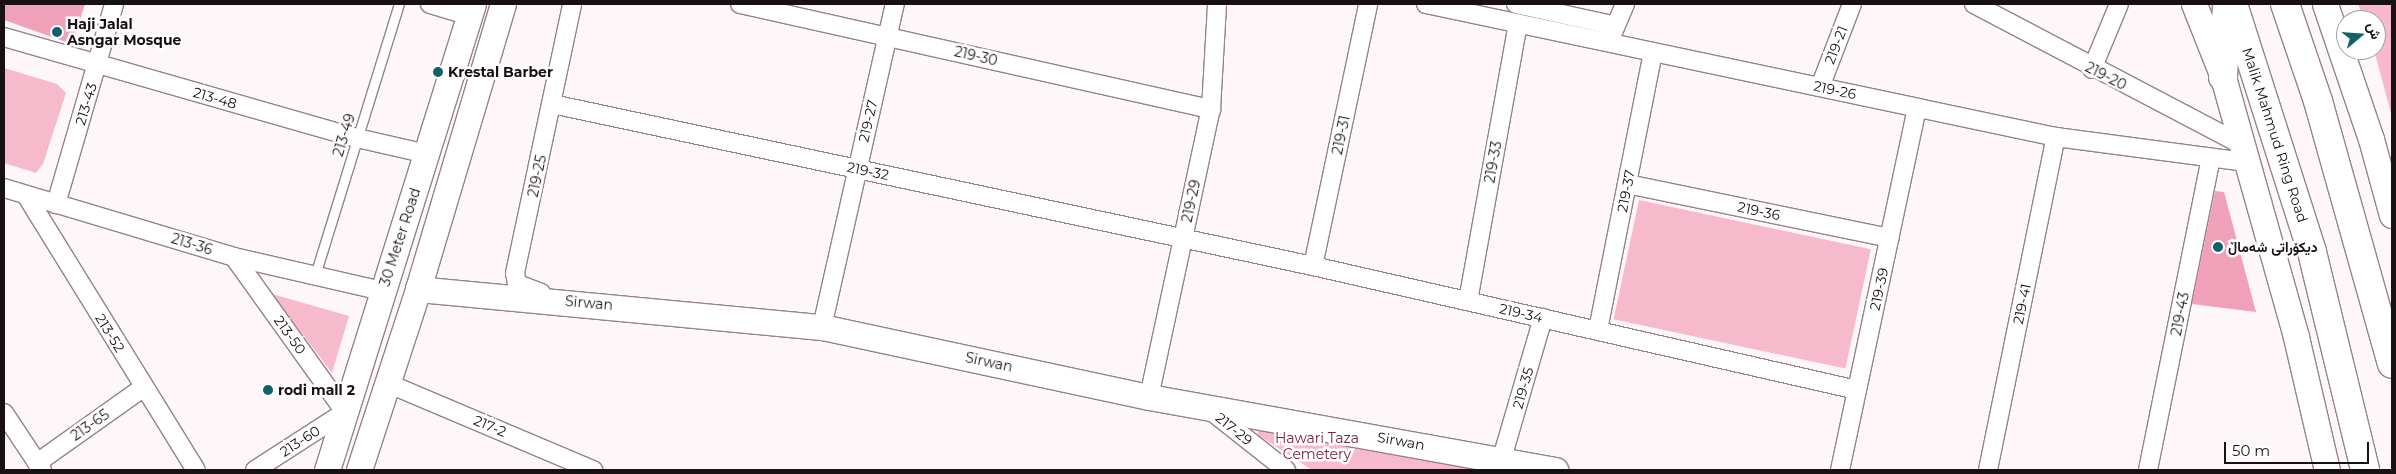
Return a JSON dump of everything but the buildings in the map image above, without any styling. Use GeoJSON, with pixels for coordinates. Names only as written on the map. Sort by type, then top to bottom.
{"type":"FeatureCollection","features":[{"type":"Feature","properties":{"kind":"highway"},"geometry":{"type":"LineString","coordinates":[[2223,77],[2228,4]]}},
{"type":"Feature","properties":{"kind":"highway","name":"Malik Mahmud Ring Road"},"geometry":{"type":"LineString","coordinates":[[2233,4],[2312,252],[2365,470]]}},
{"type":"Feature","properties":{"kind":"highway"},"geometry":{"type":"LineString","coordinates":[[2285,4],[2318,101],[2392,364]]}},
{"type":"Feature","properties":{"kind":"main road"},"geometry":{"type":"LineString","coordinates":[[358,470],[418,289],[503,4]]}},
{"type":"Feature","properties":{"kind":"main road"},"geometry":{"type":"LineString","coordinates":[[2194,4],[2223,77],[2296,337],[2327,470]]}},
{"type":"Feature","properties":{"kind":"main road"},"geometry":{"type":"LineString","coordinates":[[2325,4],[2372,139],[2392,215]]}},
{"type":"Feature","properties":{"kind":"main road","name":"30 Meter Road"},"geometry":{"type":"LineString","coordinates":[[327,470],[472,10]]}},
{"type":"Feature","properties":{"kind":"main road","name":"Sirwan"},"geometry":{"type":"LineString","coordinates":[[418,289],[580,302],[822,327],[1149,397],[1502,458],[1555,470]]}},
{"type":"Feature","properties":{"kind":"street","name":"213-43"},"geometry":{"type":"LineString","coordinates":[[56,204],[114,4]]}},
{"type":"Feature","properties":{"kind":"street"},"geometry":{"type":"LineString","coordinates":[[430,4],[472,10]]}},
{"type":"Feature","properties":{"kind":"street","name":"219-25"},"geometry":{"type":"LineString","coordinates":[[572,4],[515,273],[517,284],[525,289],[580,302]]}},
{"type":"Feature","properties":{"kind":"street","name":"219-30"},"geometry":{"type":"LineString","coordinates":[[740,4],[1212,109]]}},
{"type":"Feature","properties":{"kind":"street","name":"219-27"},"geometry":{"type":"LineString","coordinates":[[822,327],[894,4]]}},
{"type":"Feature","properties":{"kind":"street","name":"219-29"},"geometry":{"type":"LineString","coordinates":[[1149,397],[1212,109],[1217,4]]}},
{"type":"Feature","properties":{"kind":"street","name":"219-31"},"geometry":{"type":"LineString","coordinates":[[1313,266],[1368,4]]}},
{"type":"Feature","properties":{"kind":"street","name":"219-26"},"geometry":{"type":"LineString","coordinates":[[1426,4],[1518,23],[1612,34],[1653,52],[2056,137],[2211,158],[2244,153]]}},
{"type":"Feature","properties":{"kind":"street"},"geometry":{"type":"LineString","coordinates":[[1516,4],[1612,34],[1625,4]]}},
{"type":"Feature","properties":{"kind":"street","name":"219-21"},"geometry":{"type":"LineString","coordinates":[[1820,87],[1852,4]]}},
{"type":"Feature","properties":{"kind":"street","name":"219-20"},"geometry":{"type":"LineString","coordinates":[[1974,4],[2244,153]]}},
{"type":"Feature","properties":{"kind":"street"},"geometry":{"type":"LineString","coordinates":[[2092,69],[2120,4]]}},
{"type":"Feature","properties":{"kind":"street","name":"219-33"},"geometry":{"type":"LineString","coordinates":[[1468,300],[1518,23]]}},
{"type":"Feature","properties":{"kind":"street","name":"213-48"},"geometry":{"type":"LineString","coordinates":[[4,37],[357,138],[426,154]]}},
{"type":"Feature","properties":{"kind":"street","name":"219-37"},"geometry":{"type":"LineString","coordinates":[[1598,330],[1653,52]]}},
{"type":"Feature","properties":{"kind":"street","name":"219-32"},"geometry":{"type":"LineString","coordinates":[[552,104],[1184,238]]}},
{"type":"Feature","properties":{"kind":"street","name":"219-39"},"geometry":{"type":"LineString","coordinates":[[1840,470],[1917,108]]}},
{"type":"Feature","properties":{"kind":"street","name":"219-41"},"geometry":{"type":"LineString","coordinates":[[1988,470],[2056,137]]}},
{"type":"Feature","properties":{"kind":"street","name":"219-43"},"geometry":{"type":"LineString","coordinates":[[2148,470],[2211,158]]}},
{"type":"Feature","properties":{"kind":"street","name":"219-36"},"geometry":{"type":"LineString","coordinates":[[1627,184],[1890,238]]}},
{"type":"Feature","properties":{"kind":"street","name":"213-36"},"geometry":{"type":"LineString","coordinates":[[4,188],[234,257],[382,291]]}},
{"type":"Feature","properties":{"kind":"street","name":"213-52"},"geometry":{"type":"LineString","coordinates":[[26,195],[196,470]]}},
{"type":"Feature","properties":{"kind":"street","name":"219-34"},"geometry":{"type":"LineString","coordinates":[[1184,238],[1468,300],[1857,390]]}},
{"type":"Feature","properties":{"kind":"street","name":"213-50"},"geometry":{"type":"LineString","coordinates":[[234,257],[345,412]]}},
{"type":"Feature","properties":{"kind":"street","name":"219-35"},"geometry":{"type":"LineString","coordinates":[[1502,458],[1543,318]]}},
{"type":"Feature","properties":{"kind":"street","name":"217-2"},"geometry":{"type":"LineString","coordinates":[[387,383],[593,470]]}},
{"type":"Feature","properties":{"kind":"street","name":"213-65"},"geometry":{"type":"LineString","coordinates":[[39,467],[144,387]]}},
{"type":"Feature","properties":{"kind":"street","name":"217-29"},"geometry":{"type":"LineString","coordinates":[[1206,406],[1286,470]]}},
{"type":"Feature","properties":{"kind":"street","name":"213-60"},"geometry":{"type":"LineString","coordinates":[[255,470],[345,412]]}},
{"type":"Feature","properties":{"kind":"street"},"geometry":{"type":"LineString","coordinates":[[4,413],[39,467]]}},
{"type":"Feature","properties":{"kind":"lane","name":"213-49"},"geometry":{"type":"LineString","coordinates":[[315,275],[399,4]]}},
{"type":"Feature","properties":{"kind":"green space"},"geometry":{"type":"Polygon","coordinates":[[[2358,4],[2392,4],[2392,117],[2377,60],[2386,60],[2386,10],[2360,10],[2358,4]]]}},
{"type":"Feature","properties":{"kind":"green space"},"geometry":{"type":"Polygon","coordinates":[[[4,68],[57,84],[66,93],[43,164],[36,173],[4,163],[4,68]]]}},
{"type":"Feature","properties":{"kind":"green space"},"geometry":{"type":"Polygon","coordinates":[[[1639,200],[1871,249],[1845,369],[1614,319],[1639,200]]]}},
{"type":"Feature","properties":{"kind":"green space"},"geometry":{"type":"Polygon","coordinates":[[[272,294],[349,316],[332,373],[272,294]]]}},
{"type":"Feature","properties":{"kind":"green space","name":"Hawari Taza Cemetery"},"geometry":{"type":"Polygon","coordinates":[[[1256,418],[1554,470],[1312,470],[1258,435],[1256,418]]]}},
{"type":"Feature","properties":{"kind":"place","name":"Haji Jalal Asngar Mosque"},"geometry":{"type":"Point","coordinates":[57,32]}},
{"type":"Feature","properties":{"kind":"place","name":"Krestal Barber"},"geometry":{"type":"Point","coordinates":[438,72]}},
{"type":"Feature","properties":{"kind":"place","name":"دیکۆراتی شەماڵ"},"geometry":{"type":"Point","coordinates":[2218,247]}},
{"type":"Feature","properties":{"kind":"place","name":"rodi mall 2"},"geometry":{"type":"Point","coordinates":[268,390]}}]}
